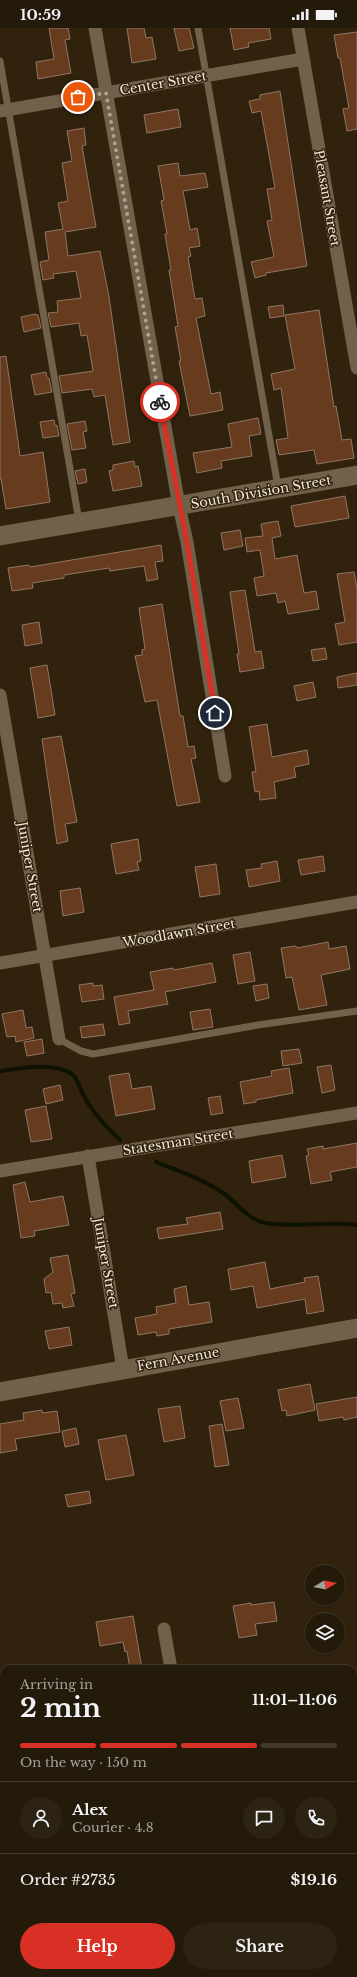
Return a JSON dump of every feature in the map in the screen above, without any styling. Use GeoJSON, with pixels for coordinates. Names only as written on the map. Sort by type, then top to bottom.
{"type":"FeatureCollection","features":[{"type":"Feature","properties":{"kind":"street"},"geometry":{"type":"LineString","coordinates":[[95,28],[179,506],[187,542],[225,776]]}},
{"type":"Feature","properties":{"kind":"street","name":"Pleasant Street"},"geometry":{"type":"LineString","coordinates":[[298,28],[357,368]]}},
{"type":"Feature","properties":{"kind":"street","name":"Center Street"},"geometry":{"type":"LineString","coordinates":[[4,110],[303,59]]}},
{"type":"Feature","properties":{"kind":"street","name":"South Division Street"},"geometry":{"type":"LineString","coordinates":[[0,536],[357,476]]}},
{"type":"Feature","properties":{"kind":"street","name":"Juniper Street"},"geometry":{"type":"LineString","coordinates":[[0,695],[60,1039]]}},
{"type":"Feature","properties":{"kind":"street","name":"Woodlawn Street"},"geometry":{"type":"LineString","coordinates":[[0,963],[357,902]]}},
{"type":"Feature","properties":{"kind":"street","name":"Statesman Street"},"geometry":{"type":"LineString","coordinates":[[0,1171],[357,1113]]}},
{"type":"Feature","properties":{"kind":"street","name":"Juniper Street"},"geometry":{"type":"LineString","coordinates":[[88,1156],[124,1369]]}},
{"type":"Feature","properties":{"kind":"street","name":"Fern Avenue"},"geometry":{"type":"LineString","coordinates":[[0,1392],[357,1328]]}},
{"type":"Feature","properties":{"kind":"street"},"geometry":{"type":"LineString","coordinates":[[164,1629],[171,1665]]}},
{"type":"Feature","properties":{"kind":"lane"},"geometry":{"type":"LineString","coordinates":[[198,28],[278,489]]}},
{"type":"Feature","properties":{"kind":"lane"},"geometry":{"type":"LineString","coordinates":[[0,61],[4,110],[79,523]]}},
{"type":"Feature","properties":{"kind":"lane"},"geometry":{"type":"LineString","coordinates":[[60,1039],[81,1052],[93,1054],[258,1024],[357,1011]]}},
{"type":"Feature","properties":{"kind":"building"},"geometry":{"type":"Polygon","coordinates":[[[49,28],[68,28],[70,39],[65,40],[71,73],[38,79],[36,62],[54,59],[49,28]]]}},
{"type":"Feature","properties":{"kind":"building"},"geometry":{"type":"Polygon","coordinates":[[[127,28],[144,28],[146,38],[152,37],[156,59],[132,63],[127,28]]]}},
{"type":"Feature","properties":{"kind":"building"},"geometry":{"type":"Polygon","coordinates":[[[174,28],[189,28],[194,48],[179,51],[174,28]]]}},
{"type":"Feature","properties":{"kind":"building"},"geometry":{"type":"Polygon","coordinates":[[[230,28],[269,28],[271,39],[248,43],[249,47],[234,50],[230,28]]]}},
{"type":"Feature","properties":{"kind":"building"},"geometry":{"type":"Polygon","coordinates":[[[357,32],[357,129],[347,131],[343,109],[349,108],[340,58],[338,58],[334,35],[357,32]]]}},
{"type":"Feature","properties":{"kind":"building"},"geometry":{"type":"Polygon","coordinates":[[[280,91],[307,266],[266,273],[266,275],[255,278],[251,262],[274,257],[267,221],[272,220],[267,189],[275,188],[261,111],[252,113],[249,101],[260,99],[260,95],[280,91]]]}},
{"type":"Feature","properties":{"kind":"building"},"geometry":{"type":"Polygon","coordinates":[[[178,109],[181,127],[147,133],[144,115],[178,109]]]}},
{"type":"Feature","properties":{"kind":"building"},"geometry":{"type":"Polygon","coordinates":[[[84,128],[86,145],[82,146],[96,227],[65,232],[68,256],[100,251],[109,297],[130,442],[113,445],[105,395],[94,397],[92,389],[62,393],[59,376],[93,371],[87,335],[81,336],[79,323],[51,327],[48,313],[58,312],[57,301],[81,298],[76,271],[53,274],[54,278],[43,280],[40,262],[49,260],[45,232],[63,229],[58,203],[68,201],[62,163],[72,161],[67,131],[84,128]]]}},
{"type":"Feature","properties":{"kind":"building"},"geometry":{"type":"Polygon","coordinates":[[[178,163],[180,176],[205,173],[208,187],[183,191],[190,230],[197,228],[200,246],[189,248],[191,256],[188,257],[195,299],[202,298],[205,316],[196,318],[211,394],[220,392],[223,410],[190,416],[179,361],[181,361],[175,327],[178,326],[169,270],[171,270],[165,234],[167,234],[161,201],[164,200],[158,166],[178,163]]]}},
{"type":"Feature","properties":{"kind":"building"},"geometry":{"type":"Polygon","coordinates":[[[283,305],[284,316],[270,318],[268,307],[283,305]]]}},
{"type":"Feature","properties":{"kind":"building"},"geometry":{"type":"Polygon","coordinates":[[[319,310],[334,407],[336,406],[342,440],[351,439],[354,458],[317,464],[314,450],[279,455],[276,440],[288,438],[281,388],[274,390],[271,374],[295,369],[285,315],[319,310]]]}},
{"type":"Feature","properties":{"kind":"building"},"geometry":{"type":"Polygon","coordinates":[[[35,314],[38,315],[41,328],[24,332],[21,317],[35,314]]]}},
{"type":"Feature","properties":{"kind":"building"},"geometry":{"type":"Polygon","coordinates":[[[6,356],[20,456],[43,452],[50,502],[6,509],[0,479],[0,357],[6,356]]]}},
{"type":"Feature","properties":{"kind":"building"},"geometry":{"type":"Polygon","coordinates":[[[46,372],[52,392],[35,395],[31,375],[46,372]]]}},
{"type":"Feature","properties":{"kind":"building"},"geometry":{"type":"Polygon","coordinates":[[[258,418],[261,434],[249,436],[252,456],[221,461],[222,468],[197,473],[193,453],[232,447],[228,424],[258,418]]]}},
{"type":"Feature","properties":{"kind":"building"},"geometry":{"type":"Polygon","coordinates":[[[54,420],[55,426],[57,425],[59,436],[43,438],[40,422],[54,420]]]}},
{"type":"Feature","properties":{"kind":"building"},"geometry":{"type":"Polygon","coordinates":[[[85,421],[87,431],[83,432],[86,448],[72,450],[67,424],[85,421]]]}},
{"type":"Feature","properties":{"kind":"building"},"geometry":{"type":"Polygon","coordinates":[[[134,461],[135,467],[138,466],[142,486],[113,491],[109,471],[113,470],[113,465],[134,461]]]}},
{"type":"Feature","properties":{"kind":"building"},"geometry":{"type":"Polygon","coordinates":[[[85,469],[87,482],[78,484],[75,471],[85,469]]]}},
{"type":"Feature","properties":{"kind":"building"},"geometry":{"type":"Polygon","coordinates":[[[345,496],[349,518],[295,527],[291,506],[345,496]]]}},
{"type":"Feature","properties":{"kind":"building"},"geometry":{"type":"Polygon","coordinates":[[[278,521],[281,536],[272,538],[275,559],[297,555],[304,593],[316,591],[319,609],[288,614],[285,601],[278,603],[276,593],[257,596],[254,578],[264,576],[260,550],[247,552],[245,538],[263,536],[261,524],[278,521]]]}},
{"type":"Feature","properties":{"kind":"building"},"geometry":{"type":"Polygon","coordinates":[[[240,530],[243,546],[224,550],[221,533],[240,530]]]}},
{"type":"Feature","properties":{"kind":"building"},"geometry":{"type":"Polygon","coordinates":[[[161,545],[163,561],[155,562],[158,579],[147,581],[144,566],[110,571],[109,568],[64,575],[64,578],[32,583],[33,588],[12,591],[8,568],[29,565],[30,567],[161,545]]]}},
{"type":"Feature","properties":{"kind":"building"},"geometry":{"type":"Polygon","coordinates":[[[354,572],[357,588],[357,642],[339,645],[335,624],[345,622],[337,574],[354,572]]]}},
{"type":"Feature","properties":{"kind":"building"},"geometry":{"type":"Polygon","coordinates":[[[245,590],[255,652],[261,651],[264,668],[240,672],[237,654],[239,654],[230,592],[245,590]]]}},
{"type":"Feature","properties":{"kind":"building"},"geometry":{"type":"Polygon","coordinates":[[[162,604],[180,716],[183,716],[188,747],[194,746],[196,758],[191,759],[200,802],[177,806],[157,700],[145,702],[135,656],[142,655],[142,650],[145,649],[139,608],[162,604]]]}},
{"type":"Feature","properties":{"kind":"building"},"geometry":{"type":"Polygon","coordinates":[[[39,622],[42,643],[25,646],[22,625],[39,622]]]}},
{"type":"Feature","properties":{"kind":"building"},"geometry":{"type":"Polygon","coordinates":[[[325,648],[327,659],[313,661],[311,650],[325,648]]]}},
{"type":"Feature","properties":{"kind":"building"},"geometry":{"type":"Polygon","coordinates":[[[47,665],[55,715],[38,718],[30,668],[47,665]]]}},
{"type":"Feature","properties":{"kind":"building"},"geometry":{"type":"Polygon","coordinates":[[[357,673],[357,685],[338,688],[337,677],[357,673]]]}},
{"type":"Feature","properties":{"kind":"building"},"geometry":{"type":"Polygon","coordinates":[[[313,682],[316,697],[297,701],[294,686],[313,682]]]}},
{"type":"Feature","properties":{"kind":"building"},"geometry":{"type":"Polygon","coordinates":[[[267,724],[272,757],[307,750],[309,764],[294,767],[296,777],[274,782],[276,798],[260,800],[259,791],[255,792],[252,772],[256,772],[249,727],[267,724]]]}},
{"type":"Feature","properties":{"kind":"building"},"geometry":{"type":"Polygon","coordinates":[[[61,736],[77,822],[65,824],[68,841],[57,844],[42,739],[61,736]]]}},
{"type":"Feature","properties":{"kind":"building"},"geometry":{"type":"Polygon","coordinates":[[[138,839],[141,861],[137,862],[139,870],[116,874],[111,844],[138,839]]]}},
{"type":"Feature","properties":{"kind":"building"},"geometry":{"type":"Polygon","coordinates":[[[323,856],[325,871],[301,875],[298,860],[323,856]]]}},
{"type":"Feature","properties":{"kind":"building"},"geometry":{"type":"Polygon","coordinates":[[[277,861],[280,881],[249,887],[246,870],[262,868],[261,864],[277,861]]]}},
{"type":"Feature","properties":{"kind":"building"},"geometry":{"type":"Polygon","coordinates":[[[216,864],[220,894],[200,897],[195,867],[216,864]]]}},
{"type":"Feature","properties":{"kind":"building"},"geometry":{"type":"Polygon","coordinates":[[[80,888],[84,912],[63,916],[60,891],[80,888]]]}},
{"type":"Feature","properties":{"kind":"building"},"geometry":{"type":"Polygon","coordinates":[[[328,942],[329,949],[346,946],[350,969],[321,975],[327,1005],[299,1010],[292,977],[286,978],[281,948],[296,946],[297,948],[328,942]]]}},
{"type":"Feature","properties":{"kind":"building"},"geometry":{"type":"Polygon","coordinates":[[[250,952],[255,981],[238,984],[233,955],[250,952]]]}},
{"type":"Feature","properties":{"kind":"building"},"geometry":{"type":"Polygon","coordinates":[[[212,963],[216,982],[165,992],[168,1004],[128,1011],[130,1023],[119,1025],[114,997],[154,990],[150,972],[173,968],[174,970],[212,963]]]}},
{"type":"Feature","properties":{"kind":"building"},"geometry":{"type":"Polygon","coordinates":[[[93,983],[93,986],[102,985],[104,999],[82,1002],[79,985],[93,983]]]}},
{"type":"Feature","properties":{"kind":"building"},"geometry":{"type":"Polygon","coordinates":[[[267,984],[269,998],[256,1001],[253,986],[267,984]]]}},
{"type":"Feature","properties":{"kind":"building"},"geometry":{"type":"Polygon","coordinates":[[[210,1009],[213,1027],[193,1030],[190,1012],[210,1009]]]}},
{"type":"Feature","properties":{"kind":"building"},"geometry":{"type":"Polygon","coordinates":[[[23,1010],[26,1028],[32,1027],[34,1038],[16,1042],[15,1036],[7,1037],[2,1014],[23,1010]]]}},
{"type":"Feature","properties":{"kind":"building"},"geometry":{"type":"Polygon","coordinates":[[[103,1024],[105,1035],[82,1038],[80,1027],[103,1024]]]}},
{"type":"Feature","properties":{"kind":"building"},"geometry":{"type":"Polygon","coordinates":[[[42,1039],[44,1053],[27,1056],[24,1042],[42,1039]]]}},
{"type":"Feature","properties":{"kind":"building"},"geometry":{"type":"Polygon","coordinates":[[[299,1049],[302,1063],[283,1066],[281,1051],[299,1049]]]}},
{"type":"Feature","properties":{"kind":"building"},"geometry":{"type":"Polygon","coordinates":[[[331,1065],[335,1090],[322,1093],[317,1067],[331,1065]]]}},
{"type":"Feature","properties":{"kind":"building"},"geometry":{"type":"Polygon","coordinates":[[[289,1068],[293,1093],[256,1100],[256,1102],[244,1104],[240,1082],[272,1076],[271,1071],[289,1068]]]}},
{"type":"Feature","properties":{"kind":"building"},"geometry":{"type":"Polygon","coordinates":[[[129,1073],[132,1089],[151,1086],[155,1109],[116,1116],[109,1076],[129,1073]]]}},
{"type":"Feature","properties":{"kind":"building"},"geometry":{"type":"Polygon","coordinates":[[[60,1085],[63,1100],[46,1104],[43,1089],[60,1085]]]}},
{"type":"Feature","properties":{"kind":"building"},"geometry":{"type":"Polygon","coordinates":[[[220,1096],[223,1113],[211,1115],[208,1098],[220,1096]]]}},
{"type":"Feature","properties":{"kind":"building"},"geometry":{"type":"Polygon","coordinates":[[[46,1106],[52,1139],[31,1142],[25,1110],[46,1106]]]}},
{"type":"Feature","properties":{"kind":"building"},"geometry":{"type":"Polygon","coordinates":[[[357,1143],[357,1167],[330,1172],[332,1180],[311,1184],[306,1156],[309,1155],[307,1149],[323,1146],[323,1149],[357,1143]]]}},
{"type":"Feature","properties":{"kind":"building"},"geometry":{"type":"Polygon","coordinates":[[[282,1155],[286,1177],[252,1183],[249,1161],[282,1155]]]}},
{"type":"Feature","properties":{"kind":"building"},"geometry":{"type":"Polygon","coordinates":[[[25,1182],[30,1202],[63,1196],[69,1225],[34,1231],[35,1236],[21,1238],[13,1185],[25,1182]]]}},
{"type":"Feature","properties":{"kind":"building"},"geometry":{"type":"Polygon","coordinates":[[[220,1212],[223,1229],[159,1239],[157,1228],[188,1224],[186,1218],[220,1212]]]}},
{"type":"Feature","properties":{"kind":"building"},"geometry":{"type":"Polygon","coordinates":[[[68,1255],[75,1293],[71,1294],[74,1306],[63,1308],[62,1303],[53,1304],[51,1292],[46,1293],[44,1279],[53,1272],[50,1258],[68,1255]]]}},
{"type":"Feature","properties":{"kind":"building"},"geometry":{"type":"Polygon","coordinates":[[[265,1262],[270,1289],[305,1282],[304,1278],[318,1276],[324,1311],[307,1314],[305,1299],[257,1308],[253,1286],[231,1290],[228,1269],[265,1262]]]}},
{"type":"Feature","properties":{"kind":"building"},"geometry":{"type":"Polygon","coordinates":[[[186,1286],[189,1305],[209,1302],[212,1322],[169,1329],[169,1334],[157,1336],[156,1332],[138,1335],[135,1318],[157,1314],[156,1307],[176,1303],[174,1289],[186,1286]]]}},
{"type":"Feature","properties":{"kind":"building"},"geometry":{"type":"Polygon","coordinates":[[[69,1327],[72,1345],[49,1349],[45,1331],[69,1327]]]}},
{"type":"Feature","properties":{"kind":"building"},"geometry":{"type":"Polygon","coordinates":[[[310,1384],[315,1410],[287,1416],[286,1410],[282,1411],[278,1390],[310,1384]]]}},
{"type":"Feature","properties":{"kind":"building"},"geometry":{"type":"Polygon","coordinates":[[[357,1397],[357,1417],[344,1420],[343,1417],[319,1421],[316,1404],[357,1397]]]}},
{"type":"Feature","properties":{"kind":"building"},"geometry":{"type":"Polygon","coordinates":[[[238,1398],[244,1428],[226,1431],[220,1401],[238,1398]]]}},
{"type":"Feature","properties":{"kind":"building"},"geometry":{"type":"Polygon","coordinates":[[[180,1406],[185,1438],[164,1442],[158,1409],[180,1406]]]}},
{"type":"Feature","properties":{"kind":"building"},"geometry":{"type":"Polygon","coordinates":[[[42,1410],[42,1413],[57,1411],[60,1432],[15,1439],[17,1450],[0,1453],[0,1424],[24,1420],[23,1413],[42,1410]]]}},
{"type":"Feature","properties":{"kind":"building"},"geometry":{"type":"Polygon","coordinates":[[[222,1424],[229,1465],[215,1467],[209,1426],[222,1424]]]}},
{"type":"Feature","properties":{"kind":"building"},"geometry":{"type":"Polygon","coordinates":[[[76,1428],[79,1444],[65,1447],[62,1431],[76,1428]]]}},
{"type":"Feature","properties":{"kind":"building"},"geometry":{"type":"Polygon","coordinates":[[[126,1435],[134,1475],[106,1480],[98,1440],[126,1435]]]}},
{"type":"Feature","properties":{"kind":"building"},"geometry":{"type":"Polygon","coordinates":[[[89,1491],[91,1503],[68,1507],[65,1495],[89,1491]]]}},
{"type":"Feature","properties":{"kind":"building"},"geometry":{"type":"Polygon","coordinates":[[[274,1602],[277,1621],[255,1624],[257,1635],[239,1638],[233,1606],[251,1603],[251,1605],[274,1602]]]}},
{"type":"Feature","properties":{"kind":"building"},"geometry":{"type":"Polygon","coordinates":[[[133,1616],[141,1665],[129,1665],[127,1651],[125,1652],[123,1642],[100,1646],[96,1622],[133,1616]]]}},
{"type":"Feature","properties":{"kind":"waterway"},"geometry":{"type":"LineString","coordinates":[[0,1071],[27,1067],[46,1067],[64,1070],[72,1074],[94,1112],[120,1140]]}},
{"type":"Feature","properties":{"kind":"waterway"},"geometry":{"type":"LineString","coordinates":[[156,1162],[215,1188],[228,1197],[248,1215],[265,1223],[288,1225],[357,1225]]}},
{"type":"Feature","properties":{"kind":"way so far"},"geometry":{"type":"LineString","coordinates":[[78,97],[106,93],[160,402]]}},
{"type":"Feature","properties":{"kind":"route"},"geometry":{"type":"LineString","coordinates":[[160,402],[187,542],[215,713]]}}]}
